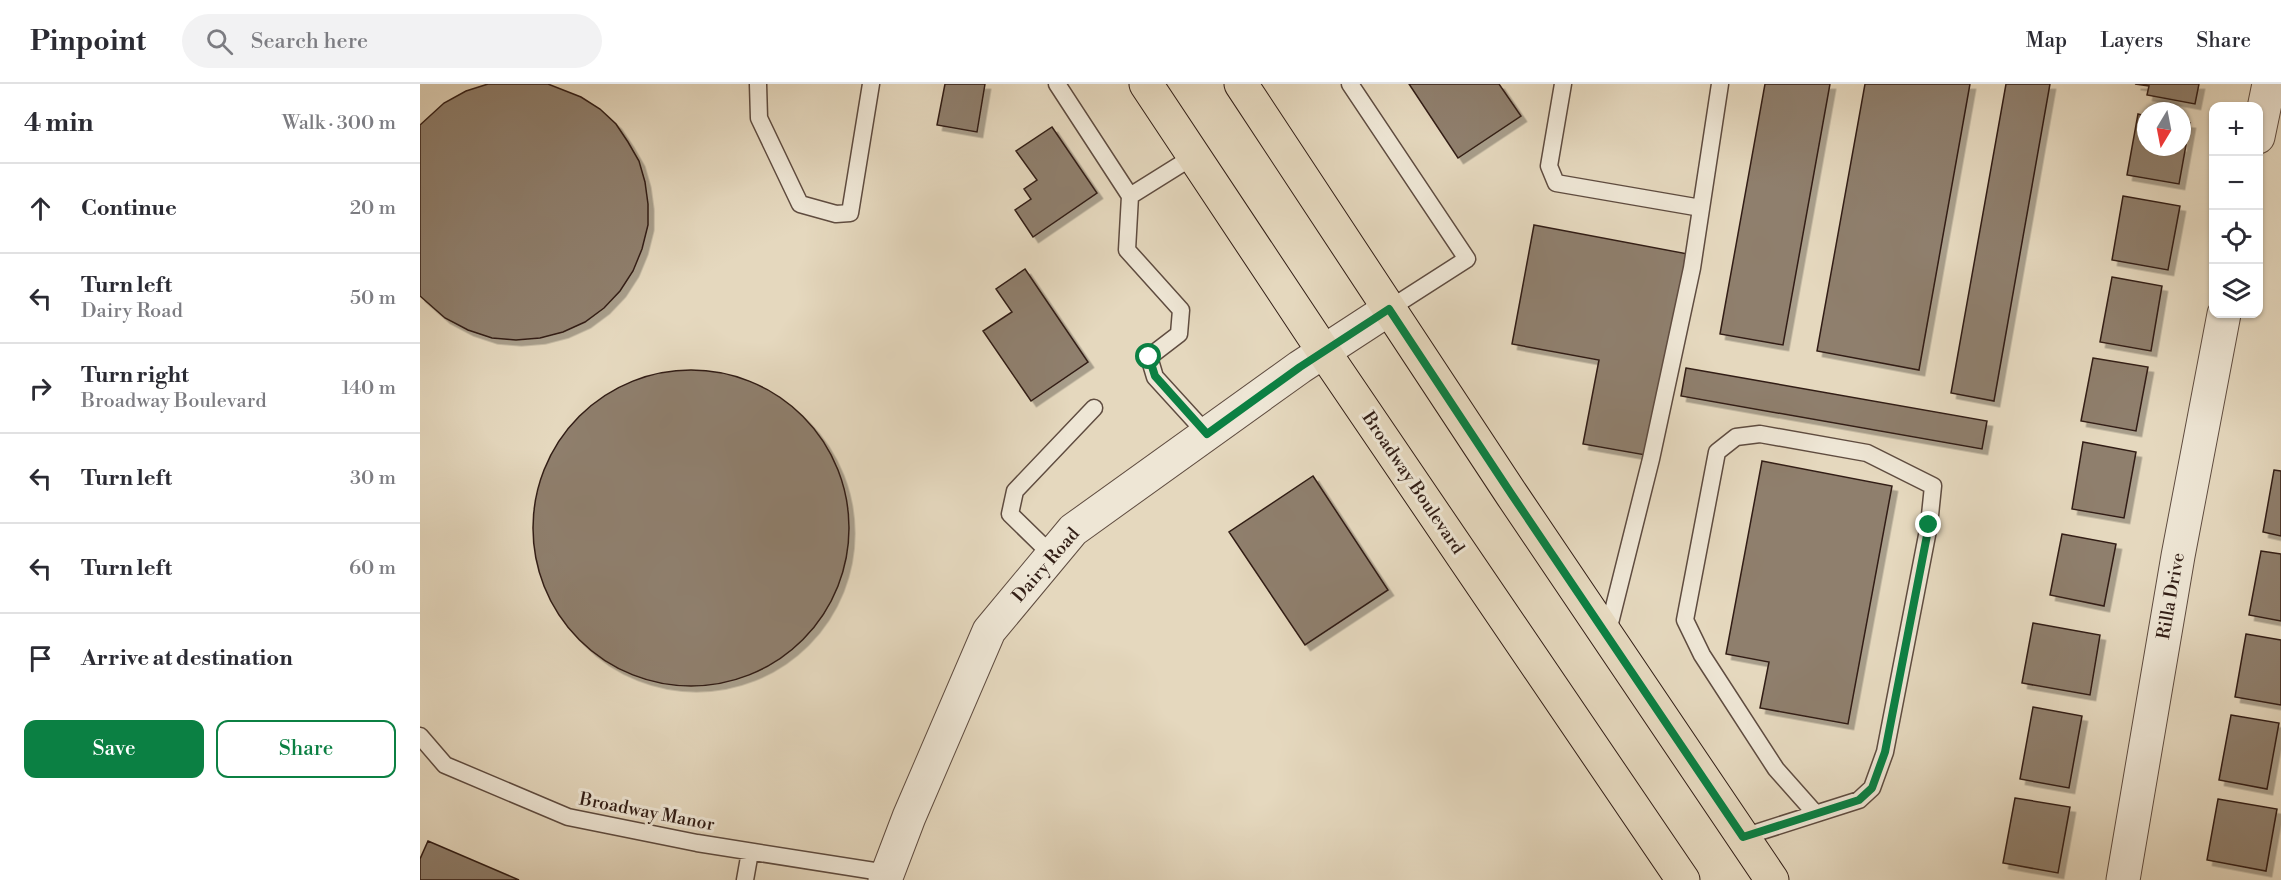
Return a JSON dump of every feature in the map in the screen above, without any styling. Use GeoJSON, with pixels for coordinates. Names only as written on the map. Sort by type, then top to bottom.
{"type":"FeatureCollection","features":[{"type":"Feature","properties":{"kind":"main road","name":"Broadway Boulevard"},"geometry":{"type":"LineString","coordinates":[[1146,84],[1683,880]]}},
{"type":"Feature","properties":{"kind":"main road"},"geometry":{"type":"LineString","coordinates":[[1241,84],[1607,636],[1772,880]]}},
{"type":"Feature","properties":{"kind":"street"},"geometry":{"type":"LineString","coordinates":[[2263,116],[2269,84]]}},
{"type":"Feature","properties":{"kind":"street","name":"Dairy Road"},"geometry":{"type":"LineString","coordinates":[[886,877],[989,631],[1073,530],[1324,351],[1389,309]]}},
{"type":"Feature","properties":{"kind":"street","name":"Rilla Drive"},"geometry":{"type":"LineString","coordinates":[[2123,880],[2178,556],[2223,318]]}},
{"type":"Feature","properties":{"kind":"lane"},"geometry":{"type":"LineString","coordinates":[[760,85],[759,118],[800,204],[836,214],[850,213],[871,84]]}},
{"type":"Feature","properties":{"kind":"lane"},"geometry":{"type":"LineString","coordinates":[[1057,84],[1130,196],[1127,250],[1181,310],[1179,334],[1149,357],[1155,376],[1207,434]]}},
{"type":"Feature","properties":{"kind":"lane"},"geometry":{"type":"LineString","coordinates":[[1350,84],[1467,259],[1389,309]]}},
{"type":"Feature","properties":{"kind":"lane"},"geometry":{"type":"LineString","coordinates":[[1563,84],[1549,166],[1556,183],[1701,208]]}},
{"type":"Feature","properties":{"kind":"lane"},"geometry":{"type":"LineString","coordinates":[[1607,636],[1651,459],[1692,268],[1720,84]]}},
{"type":"Feature","properties":{"kind":"lane"},"geometry":{"type":"LineString","coordinates":[[1130,196],[1194,156]]}},
{"type":"Feature","properties":{"kind":"lane"},"geometry":{"type":"LineString","coordinates":[[1052,555],[1010,514],[1016,490],[1094,408]]}},
{"type":"Feature","properties":{"kind":"lane"},"geometry":{"type":"LineString","coordinates":[[1743,837],[1859,800],[1872,788],[1885,752],[1929,525],[1933,486],[1867,453],[1760,434],[1736,437],[1717,452],[1685,620],[1702,655],[1776,769],[1815,813]]}},
{"type":"Feature","properties":{"kind":"lane","name":"Broadway Manor"},"geometry":{"type":"LineString","coordinates":[[420,736],[445,765],[568,816],[697,843],[886,877]]}},
{"type":"Feature","properties":{"kind":"lane"},"geometry":{"type":"LineString","coordinates":[[745,880],[750,852]]}},
{"type":"Feature","properties":{"kind":"building"},"geometry":{"type":"Polygon","coordinates":[[[488,84],[548,84],[581,97],[600,109],[616,124],[639,161],[645,182],[648,225],[633,271],[620,291],[604,308],[585,322],[563,332],[540,338],[516,340],[492,338],[468,330],[445,318],[420,296],[420,125],[444,103],[466,91],[488,84]]]}},
{"type":"Feature","properties":{"kind":"building"},"geometry":{"type":"Polygon","coordinates":[[[945,84],[985,84],[977,132],[937,125],[945,84]]]}},
{"type":"Feature","properties":{"kind":"building"},"geometry":{"type":"Polygon","coordinates":[[[1409,84],[1499,84],[1521,116],[1458,158],[1409,84]]]}},
{"type":"Feature","properties":{"kind":"building"},"geometry":{"type":"Polygon","coordinates":[[[1765,84],[1830,84],[1783,345],[1720,334],[1765,84]]]}},
{"type":"Feature","properties":{"kind":"building"},"geometry":{"type":"Polygon","coordinates":[[[1865,84],[1970,84],[1919,370],[1817,351],[1865,84]]]}},
{"type":"Feature","properties":{"kind":"building"},"geometry":{"type":"Polygon","coordinates":[[[2006,84],[2050,84],[1994,401],[1951,393],[2006,84]]]}},
{"type":"Feature","properties":{"kind":"building"},"geometry":{"type":"Polygon","coordinates":[[[2135,84],[2199,84],[2195,104],[2147,95],[2149,86],[2135,84]]]}},
{"type":"Feature","properties":{"kind":"building"},"geometry":{"type":"Polygon","coordinates":[[[2137,120],[2137,156],[2184,156],[2179,184],[2127,175],[2137,120]]]}},
{"type":"Feature","properties":{"kind":"building"},"geometry":{"type":"Polygon","coordinates":[[[1052,127],[1097,193],[1033,237],[1015,210],[1031,199],[1024,189],[1037,180],[1016,151],[1052,127]]]}},
{"type":"Feature","properties":{"kind":"building"},"geometry":{"type":"Polygon","coordinates":[[[2123,196],[2180,206],[2168,270],[2112,260],[2123,196]]]}},
{"type":"Feature","properties":{"kind":"building"},"geometry":{"type":"Polygon","coordinates":[[[1534,225],[1688,254],[1651,456],[1583,444],[1599,360],[1512,344],[1534,225]]]}},
{"type":"Feature","properties":{"kind":"building"},"geometry":{"type":"Polygon","coordinates":[[[1025,269],[1088,362],[1031,401],[983,331],[1012,312],[996,289],[1025,269]]]}},
{"type":"Feature","properties":{"kind":"building"},"geometry":{"type":"Polygon","coordinates":[[[2112,277],[2162,286],[2151,351],[2100,342],[2112,277]]]}},
{"type":"Feature","properties":{"kind":"building"},"geometry":{"type":"Polygon","coordinates":[[[2093,358],[2148,367],[2136,431],[2081,421],[2093,358]]]}},
{"type":"Feature","properties":{"kind":"building"},"geometry":{"type":"Polygon","coordinates":[[[1686,368],[1987,421],[1982,449],[1681,396],[1686,368]]]}},
{"type":"Feature","properties":{"kind":"building"},"geometry":{"type":"Polygon","coordinates":[[[691,370],[722,373],[751,382],[779,397],[813,428],[837,468],[846,497],[849,528],[846,559],[837,588],[822,616],[791,650],[751,674],[722,683],[691,686],[660,683],[631,674],[603,659],[569,628],[545,588],[536,559],[533,528],[536,497],[545,468],[560,440],[591,406],[631,382],[660,373],[691,370]]]}},
{"type":"Feature","properties":{"kind":"building"},"geometry":{"type":"Polygon","coordinates":[[[2083,442],[2136,452],[2124,518],[2072,509],[2083,442]]]}},
{"type":"Feature","properties":{"kind":"building"},"geometry":{"type":"Polygon","coordinates":[[[1762,461],[1892,486],[1848,724],[1760,708],[1769,662],[1726,654],[1762,461]]]}},
{"type":"Feature","properties":{"kind":"building"},"geometry":{"type":"Polygon","coordinates":[[[2274,470],[2281,471],[2281,536],[2263,532],[2274,470]]]}},
{"type":"Feature","properties":{"kind":"building"},"geometry":{"type":"Polygon","coordinates":[[[1313,476],[1388,590],[1305,645],[1229,532],[1313,476]]]}},
{"type":"Feature","properties":{"kind":"building"},"geometry":{"type":"Polygon","coordinates":[[[2062,534],[2116,544],[2104,606],[2050,595],[2062,534]]]}},
{"type":"Feature","properties":{"kind":"building"},"geometry":{"type":"Polygon","coordinates":[[[2261,551],[2281,554],[2281,621],[2249,615],[2261,551]]]}},
{"type":"Feature","properties":{"kind":"building"},"geometry":{"type":"Polygon","coordinates":[[[2033,623],[2100,635],[2090,695],[2022,683],[2033,623]]]}},
{"type":"Feature","properties":{"kind":"building"},"geometry":{"type":"Polygon","coordinates":[[[2246,634],[2281,640],[2281,705],[2235,697],[2246,634]]]}},
{"type":"Feature","properties":{"kind":"building"},"geometry":{"type":"Polygon","coordinates":[[[2033,707],[2082,716],[2069,788],[2020,779],[2033,707]]]}},
{"type":"Feature","properties":{"kind":"building"},"geometry":{"type":"Polygon","coordinates":[[[2231,715],[2279,723],[2267,789],[2219,780],[2231,715]]]}},
{"type":"Feature","properties":{"kind":"building"},"geometry":{"type":"Polygon","coordinates":[[[2015,798],[2070,807],[2058,873],[2003,863],[2015,798]]]}},
{"type":"Feature","properties":{"kind":"building"},"geometry":{"type":"Polygon","coordinates":[[[2218,799],[2277,809],[2266,871],[2207,860],[2218,799]]]}},
{"type":"Feature","properties":{"kind":"building"},"geometry":{"type":"Polygon","coordinates":[[[428,841],[519,880],[420,880],[420,859],[428,841]]]}},
{"type":"Feature","properties":{"kind":"route"},"geometry":{"type":"LineString","coordinates":[[1149,357],[1155,376],[1207,434],[1300,367],[1389,309],[1743,837],[1859,800],[1872,788],[1885,752],[1929,525]]}}]}
